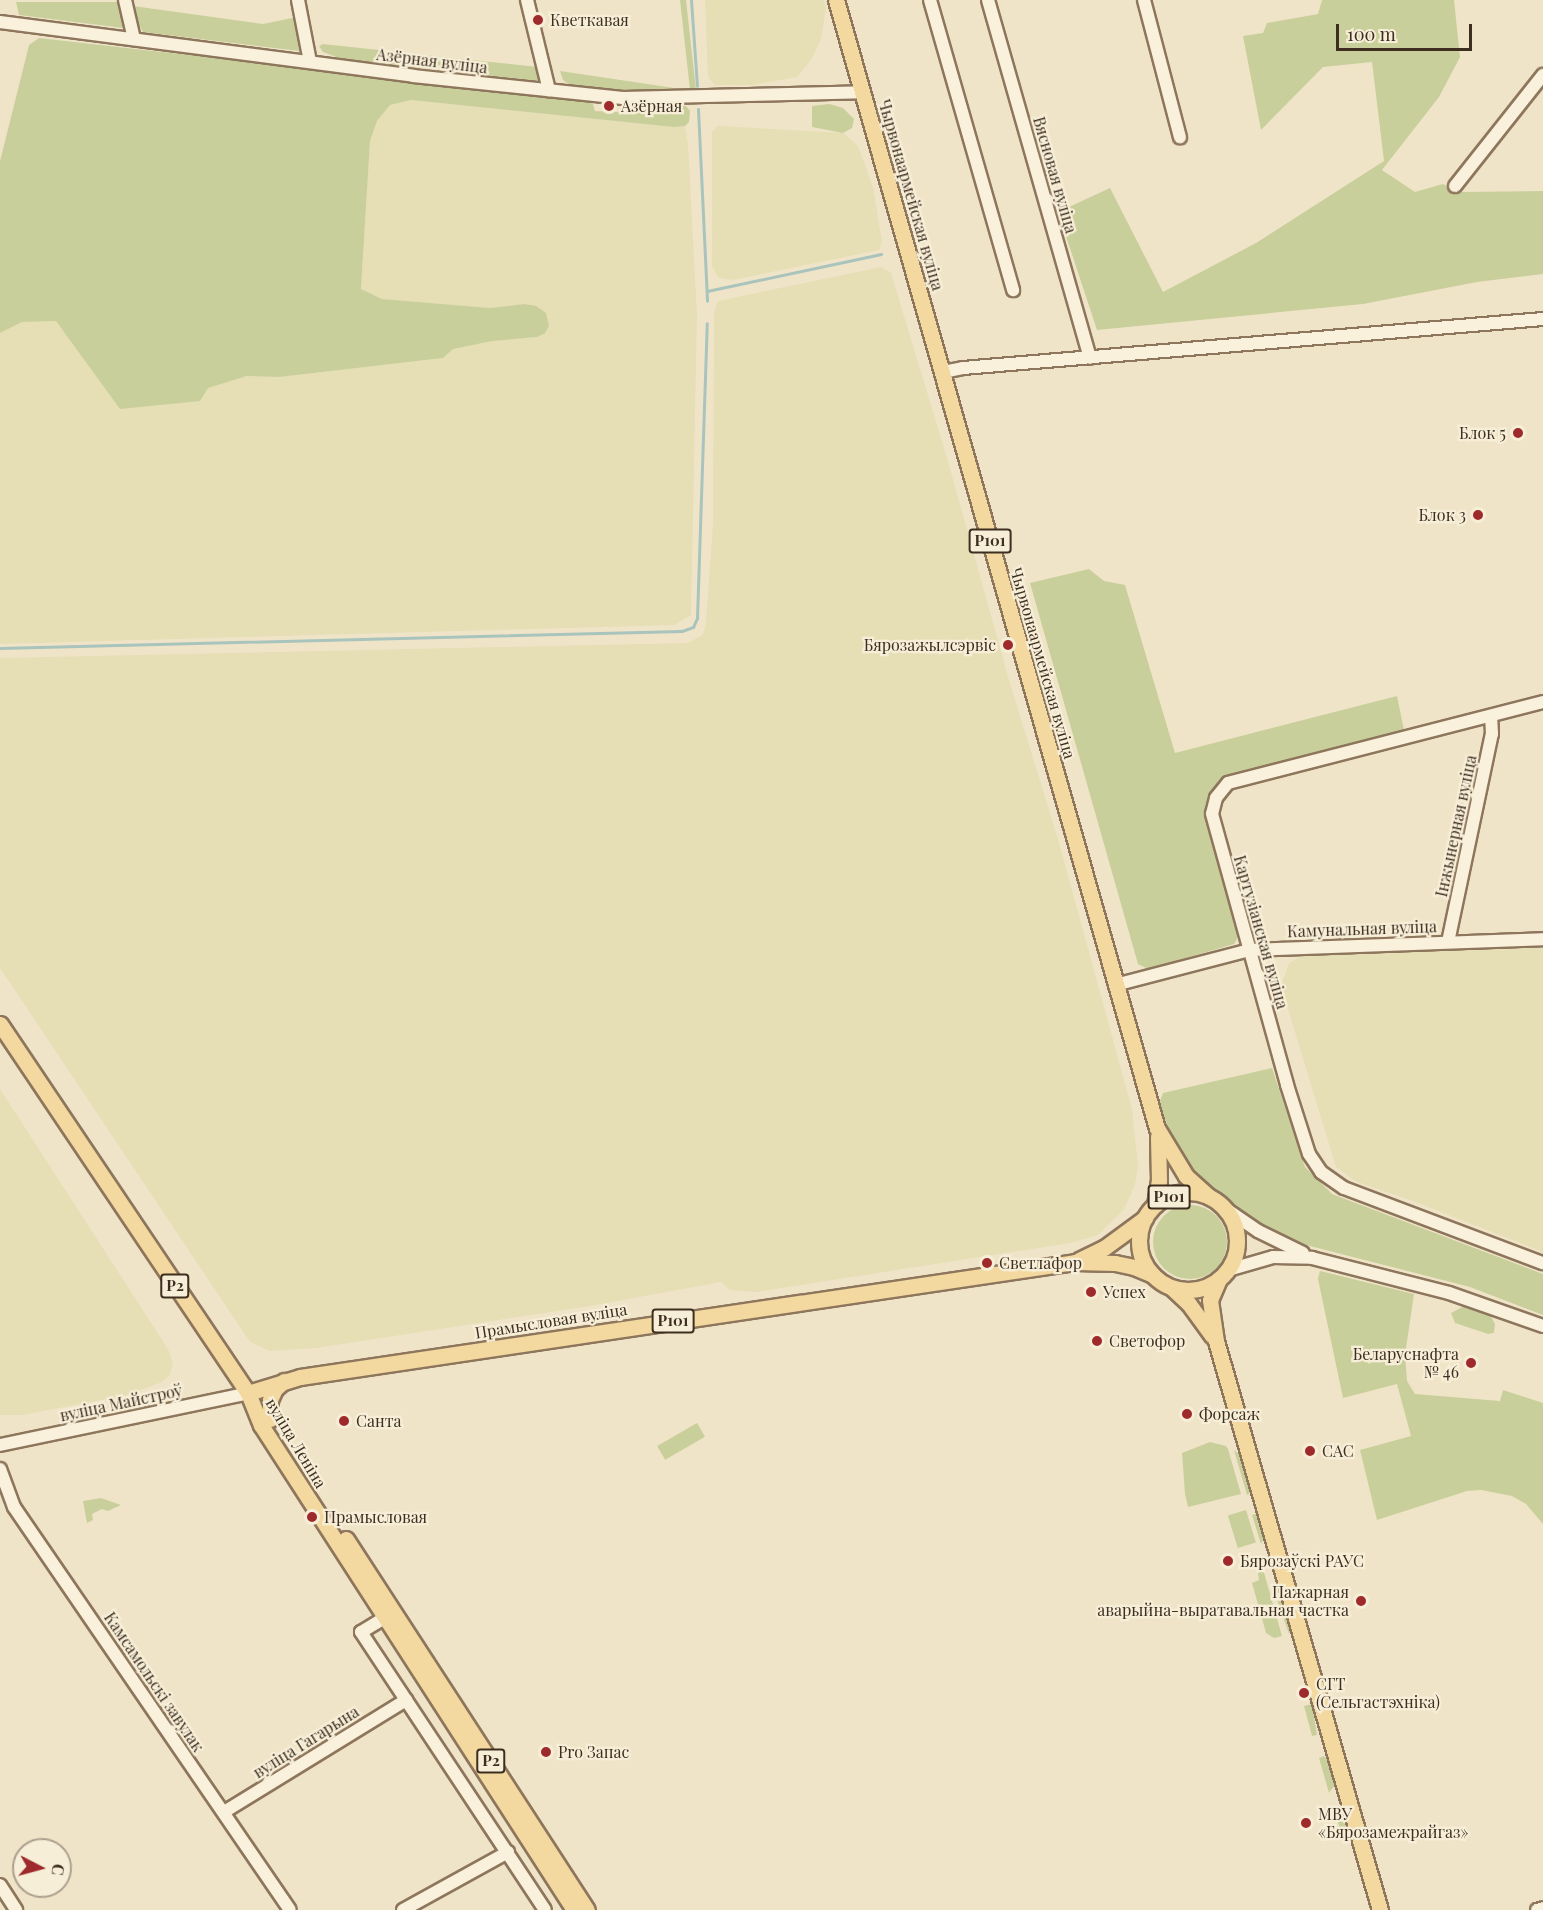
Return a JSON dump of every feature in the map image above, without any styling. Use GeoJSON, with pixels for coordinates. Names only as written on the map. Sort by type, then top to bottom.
{"type":"FeatureCollection","features":[{"type":"Feature","properties":{"kind":"main road","name":"Чырвонаармейская вуліца"},"geometry":{"type":"LineString","coordinates":[[836,0],[1157,1128],[1159,1181],[1155,1205]]}},
{"type":"Feature","properties":{"kind":"main road","name":"Р2"},"geometry":{"type":"LineString","coordinates":[[0,1024],[248,1393]]}},
{"type":"Feature","properties":{"kind":"main road","name":"Чырвонаармейская вуліца"},"geometry":{"type":"LineString","coordinates":[[1157,1128],[1186,1176],[1208,1196]]}},
{"type":"Feature","properties":{"kind":"main road","name":"Р101"},"geometry":{"type":"LineString","coordinates":[[1169,1287],[1153,1275],[1144,1263],[1140,1248],[1140,1233],[1145,1218],[1155,1205],[1171,1195],[1189,1192],[1208,1196],[1223,1207],[1233,1221],[1237,1238],[1235,1255],[1223,1275]]}},
{"type":"Feature","properties":{"kind":"main road","name":"Прамысловая вуліца"},"geometry":{"type":"LineString","coordinates":[[1075,1262],[1104,1248],[1145,1218]]}},
{"type":"Feature","properties":{"kind":"main road","name":"Прамысловая вуліца"},"geometry":{"type":"LineString","coordinates":[[248,1393],[284,1381],[521,1343],[1075,1262],[1115,1263],[1134,1267],[1153,1275]]}},
{"type":"Feature","properties":{"kind":"main road"},"geometry":{"type":"LineString","coordinates":[[1169,1287],[1195,1290],[1223,1275]]}},
{"type":"Feature","properties":{"kind":"main road"},"geometry":{"type":"LineString","coordinates":[[1223,1275],[1210,1299],[1216,1341],[1380,1910]]}},
{"type":"Feature","properties":{"kind":"main road"},"geometry":{"type":"LineString","coordinates":[[1169,1287],[1189,1304],[1216,1341]]}},
{"type":"Feature","properties":{"kind":"main road"},"geometry":{"type":"LineString","coordinates":[[270,1419],[270,1400],[274,1389],[284,1381]]}},
{"type":"Feature","properties":{"kind":"main road","name":"вуліца Леніна"},"geometry":{"type":"LineString","coordinates":[[248,1393],[259,1402],[270,1419],[574,1910]]}},
{"type":"Feature","properties":{"kind":"main road","name":"вуліца Леніна"},"geometry":{"type":"LineString","coordinates":[[248,1393],[261,1425],[587,1910]]}},
{"type":"Feature","properties":{"kind":"street"},"geometry":{"type":"LineString","coordinates":[[125,0],[135,39]]}},
{"type":"Feature","properties":{"kind":"street"},"geometry":{"type":"LineString","coordinates":[[298,0],[310,62]]}},
{"type":"Feature","properties":{"kind":"street"},"geometry":{"type":"LineString","coordinates":[[527,0],[549,90]]}},
{"type":"Feature","properties":{"kind":"street"},"geometry":{"type":"LineString","coordinates":[[930,0],[1013,290]]}},
{"type":"Feature","properties":{"kind":"street","name":"Вясновая вуліца"},"geometry":{"type":"LineString","coordinates":[[988,0],[1090,358]]}},
{"type":"Feature","properties":{"kind":"street"},"geometry":{"type":"LineString","coordinates":[[1144,0],[1180,137]]}},
{"type":"Feature","properties":{"kind":"street","name":"Азёрная вуліца"},"geometry":{"type":"LineString","coordinates":[[0,22],[310,62],[623,98],[863,92]]}},
{"type":"Feature","properties":{"kind":"street"},"geometry":{"type":"LineString","coordinates":[[1455,186],[1543,75]]}},
{"type":"Feature","properties":{"kind":"street"},"geometry":{"type":"LineString","coordinates":[[943,372],[1543,320]]}},
{"type":"Feature","properties":{"kind":"street","name":"Картузіанская вуліца"},"geometry":{"type":"LineString","coordinates":[[1543,702],[1228,783],[1216,798],[1212,814],[1309,1154],[1321,1172],[1344,1188],[1543,1263]]}},
{"type":"Feature","properties":{"kind":"street","name":"Інжынерная вуліца"},"geometry":{"type":"LineString","coordinates":[[1448,942],[1492,734],[1491,717]]}},
{"type":"Feature","properties":{"kind":"street","name":"Камунальная вуліца"},"geometry":{"type":"LineString","coordinates":[[1115,985],[1249,950],[1543,939]]}},
{"type":"Feature","properties":{"kind":"street"},"geometry":{"type":"LineString","coordinates":[[1223,1207],[1258,1231],[1312,1258],[1449,1293],[1543,1326]]}},
{"type":"Feature","properties":{"kind":"street"},"geometry":{"type":"LineString","coordinates":[[1223,1275],[1273,1257],[1312,1258]]}},
{"type":"Feature","properties":{"kind":"street","name":"вуліца Майстроў"},"geometry":{"type":"LineString","coordinates":[[0,1445],[248,1393]]}},
{"type":"Feature","properties":{"kind":"street","name":"Камсамольскі завулак"},"geometry":{"type":"LineString","coordinates":[[0,1469],[14,1507],[290,1910]]}},
{"type":"Feature","properties":{"kind":"street"},"geometry":{"type":"LineString","coordinates":[[390,1614],[361,1632],[545,1910]]}},
{"type":"Feature","properties":{"kind":"street","name":"вуліца Гагарына"},"geometry":{"type":"LineString","coordinates":[[224,1812],[406,1700]]}},
{"type":"Feature","properties":{"kind":"street"},"geometry":{"type":"LineString","coordinates":[[403,1910],[508,1852]]}},
{"type":"Feature","properties":{"kind":"street"},"geometry":{"type":"LineString","coordinates":[[0,1885],[16,1910]]}},
{"type":"Feature","properties":{"kind":"street"},"geometry":{"type":"LineString","coordinates":[[1537,1910],[1543,1908]]}},
{"type":"Feature","properties":{"kind":"shaded area"},"geometry":{"type":"Polygon","coordinates":[[[705,0],[824,0],[826,7],[821,39],[811,60],[797,77],[752,85],[715,85],[708,77],[705,0]]]}},
{"type":"Feature","properties":{"kind":"shaded area"},"geometry":{"type":"Polygon","coordinates":[[[411,100],[674,127],[685,126],[688,144],[697,315],[691,615],[674,625],[0,644],[0,333],[22,322],[56,321],[70,338],[208,388],[247,376],[279,377],[443,358],[453,349],[492,340],[537,337],[524,304],[490,308],[381,299],[361,289],[370,141],[377,121],[390,105],[411,100]]]}},
{"type":"Feature","properties":{"kind":"shaded area"},"geometry":{"type":"Polygon","coordinates":[[[718,126],[843,133],[858,146],[873,187],[882,242],[879,250],[733,280],[719,278],[712,267],[712,132],[718,126]]]}},
{"type":"Feature","properties":{"kind":"shaded area"},"geometry":{"type":"Polygon","coordinates":[[[881,267],[891,273],[947,458],[1009,680],[1058,839],[1132,1109],[1138,1165],[1135,1185],[1124,1209],[1098,1235],[1070,1243],[756,1292],[730,1290],[721,1282],[590,1306],[316,1348],[270,1351],[250,1342],[0,968],[0,658],[687,643],[703,635],[706,623],[713,524],[714,312],[718,301],[881,267]]]}},
{"type":"Feature","properties":{"kind":"shaded area"},"geometry":{"type":"Polygon","coordinates":[[[1543,946],[1543,1252],[1413,1201],[1357,1182],[1336,1167],[1281,986],[1289,963],[1302,956],[1543,946]]]}},
{"type":"Feature","properties":{"kind":"shaded area"},"geometry":{"type":"Polygon","coordinates":[[[0,1089],[168,1349],[173,1363],[170,1375],[162,1382],[128,1395],[22,1415],[0,1415],[0,1089]]]}},
{"type":"Feature","properties":{"kind":"green space"},"geometry":{"type":"Polygon","coordinates":[[[680,0],[686,0],[696,90],[693,91],[690,90],[680,0]]]}},
{"type":"Feature","properties":{"kind":"green space"},"geometry":{"type":"Polygon","coordinates":[[[1322,0],[1454,0],[1460,57],[1439,97],[1382,170],[1415,192],[1443,184],[1460,192],[1543,191],[1543,274],[1477,282],[1363,304],[1097,330],[1058,212],[1110,188],[1163,292],[1256,243],[1384,161],[1372,62],[1323,67],[1261,130],[1243,36],[1263,33],[1267,23],[1318,14],[1322,0]]]}},
{"type":"Feature","properties":{"kind":"green space"},"geometry":{"type":"Polygon","coordinates":[[[16,2],[118,2],[123,28],[19,15],[16,2]]]}},
{"type":"Feature","properties":{"kind":"green space"},"geometry":{"type":"Polygon","coordinates":[[[133,6],[263,24],[297,17],[299,51],[143,32],[133,6]]]}},
{"type":"Feature","properties":{"kind":"green space"},"geometry":{"type":"Polygon","coordinates":[[[39,38],[592,101],[595,111],[618,112],[627,105],[686,106],[690,111],[689,122],[685,126],[674,127],[411,100],[390,105],[377,121],[370,141],[361,289],[382,299],[490,308],[524,304],[536,306],[546,313],[549,326],[545,333],[537,337],[492,341],[453,349],[443,358],[279,377],[247,376],[208,388],[200,401],[120,409],[56,321],[22,322],[0,333],[0,161],[29,45],[39,38]]]}},
{"type":"Feature","properties":{"kind":"green space"},"geometry":{"type":"Polygon","coordinates":[[[323,44],[538,67],[539,81],[342,59],[323,52],[319,46],[323,44]]]}},
{"type":"Feature","properties":{"kind":"green space"},"geometry":{"type":"Polygon","coordinates":[[[560,71],[681,89],[647,92],[570,85],[563,80],[560,71]]]}},
{"type":"Feature","properties":{"kind":"green space"},"geometry":{"type":"Polygon","coordinates":[[[829,104],[843,108],[854,119],[852,128],[843,133],[812,127],[812,106],[829,104]]]}},
{"type":"Feature","properties":{"kind":"green space"},"geometry":{"type":"Polygon","coordinates":[[[1089,569],[1104,581],[1125,585],[1175,753],[1397,696],[1404,730],[1226,778],[1218,784],[1208,798],[1206,812],[1238,926],[1237,939],[1234,944],[1148,969],[1138,964],[1030,583],[1089,569]]]}},
{"type":"Feature","properties":{"kind":"green space"},"geometry":{"type":"Polygon","coordinates":[[[1272,1068],[1305,1167],[1332,1194],[1543,1274],[1543,1315],[1470,1287],[1306,1245],[1282,1236],[1216,1195],[1195,1179],[1162,1113],[1160,1101],[1163,1093],[1272,1068]]]}},
{"type":"Feature","properties":{"kind":"green space"},"geometry":{"type":"Polygon","coordinates":[[[1183,1205],[1197,1205],[1211,1211],[1221,1221],[1227,1235],[1225,1256],[1211,1273],[1197,1279],[1183,1279],[1169,1273],[1159,1263],[1153,1249],[1153,1235],[1159,1221],[1169,1211],[1183,1205]]]}},
{"type":"Feature","properties":{"kind":"green space"},"geometry":{"type":"Polygon","coordinates":[[[1320,1271],[1414,1294],[1405,1355],[1407,1381],[1415,1394],[1500,1401],[1503,1390],[1543,1403],[1543,1524],[1526,1504],[1512,1496],[1481,1490],[1467,1491],[1377,1520],[1360,1450],[1411,1436],[1397,1384],[1343,1398],[1318,1279],[1320,1271]]]}},
{"type":"Feature","properties":{"kind":"green space"},"geometry":{"type":"Polygon","coordinates":[[[1466,1305],[1489,1313],[1495,1324],[1494,1333],[1488,1334],[1455,1323],[1451,1313],[1466,1305]]]}},
{"type":"Feature","properties":{"kind":"green space"},"geometry":{"type":"Polygon","coordinates":[[[697,1423],[705,1437],[665,1460],[657,1446],[697,1423]]]}},
{"type":"Feature","properties":{"kind":"green space"},"geometry":{"type":"Polygon","coordinates":[[[1210,1442],[1226,1446],[1228,1449],[1241,1494],[1188,1507],[1182,1453],[1210,1442]]]}},
{"type":"Feature","properties":{"kind":"green space"},"geometry":{"type":"Polygon","coordinates":[[[1234,1450],[1243,1458],[1251,1489],[1247,1495],[1234,1450]]]}},
{"type":"Feature","properties":{"kind":"green space"},"geometry":{"type":"Polygon","coordinates":[[[101,1498],[121,1505],[108,1511],[102,1509],[92,1514],[93,1520],[87,1523],[83,1501],[101,1498]]]}},
{"type":"Feature","properties":{"kind":"green space"},"geometry":{"type":"Polygon","coordinates":[[[1246,1510],[1256,1543],[1238,1548],[1228,1516],[1246,1510]]]}},
{"type":"Feature","properties":{"kind":"green space"},"geometry":{"type":"Polygon","coordinates":[[[1258,1513],[1265,1537],[1261,1544],[1252,1515],[1258,1513]]]}},
{"type":"Feature","properties":{"kind":"green space"},"geometry":{"type":"Polygon","coordinates":[[[1263,1569],[1282,1636],[1274,1638],[1266,1633],[1252,1583],[1259,1580],[1258,1573],[1263,1569]]]}},
{"type":"Feature","properties":{"kind":"green space"},"geometry":{"type":"Polygon","coordinates":[[[1277,1600],[1285,1603],[1292,1627],[1289,1634],[1277,1600]]]}},
{"type":"Feature","properties":{"kind":"green space"},"geometry":{"type":"Polygon","coordinates":[[[1312,1704],[1317,1735],[1312,1736],[1304,1706],[1312,1704]]]}},
{"type":"Feature","properties":{"kind":"green space"},"geometry":{"type":"Polygon","coordinates":[[[1324,1756],[1332,1767],[1336,1783],[1329,1793],[1319,1758],[1324,1756]]]}},
{"type":"Feature","properties":{"kind":"green space"},"geometry":{"type":"Polygon","coordinates":[[[1337,1819],[1347,1825],[1350,1833],[1348,1838],[1343,1839],[1337,1819]]]}},
{"type":"Feature","properties":{"kind":"waterway"},"geometry":{"type":"LineString","coordinates":[[691,0],[697,86]]}},
{"type":"Feature","properties":{"kind":"waterway"},"geometry":{"type":"LineString","coordinates":[[698,109],[707,301]]}},
{"type":"Feature","properties":{"kind":"waterway"},"geometry":{"type":"LineString","coordinates":[[707,291],[881,254]]}},
{"type":"Feature","properties":{"kind":"waterway"},"geometry":{"type":"LineString","coordinates":[[0,648],[682,631],[693,627],[697,618],[707,323]]}},
{"type":"Feature","properties":{"kind":"place","name":"Кветкавая"},"geometry":{"type":"Point","coordinates":[538,20]}},
{"type":"Feature","properties":{"kind":"place","name":"Азёрная"},"geometry":{"type":"Point","coordinates":[609,106]}},
{"type":"Feature","properties":{"kind":"place","name":"Блок 5"},"geometry":{"type":"Point","coordinates":[1518,433]}},
{"type":"Feature","properties":{"kind":"place","name":"Блок 3"},"geometry":{"type":"Point","coordinates":[1478,515]}},
{"type":"Feature","properties":{"kind":"place","name":"Бярозажылсэрвіс"},"geometry":{"type":"Point","coordinates":[1008,645]}},
{"type":"Feature","properties":{"kind":"place","name":"Светлафор"},"geometry":{"type":"Point","coordinates":[987,1263]}},
{"type":"Feature","properties":{"kind":"place","name":"Успех"},"geometry":{"type":"Point","coordinates":[1091,1292]}},
{"type":"Feature","properties":{"kind":"place","name":"Светофор"},"geometry":{"type":"Point","coordinates":[1097,1341]}},
{"type":"Feature","properties":{"kind":"place","name":"Беларуснафта № 46"},"geometry":{"type":"Point","coordinates":[1471,1363]}},
{"type":"Feature","properties":{"kind":"place","name":"Форсаж"},"geometry":{"type":"Point","coordinates":[1187,1414]}},
{"type":"Feature","properties":{"kind":"place","name":"Санта"},"geometry":{"type":"Point","coordinates":[344,1421]}},
{"type":"Feature","properties":{"kind":"place","name":"САС"},"geometry":{"type":"Point","coordinates":[1310,1451]}},
{"type":"Feature","properties":{"kind":"place","name":"Прамысловая"},"geometry":{"type":"Point","coordinates":[312,1517]}},
{"type":"Feature","properties":{"kind":"place","name":"Бярозаўскі РАУС"},"geometry":{"type":"Point","coordinates":[1228,1561]}},
{"type":"Feature","properties":{"kind":"place","name":"Пажарная аварыйна-выратавальная частка"},"geometry":{"type":"Point","coordinates":[1361,1601]}},
{"type":"Feature","properties":{"kind":"place","name":"СГТ (Сельгастэхніка)"},"geometry":{"type":"Point","coordinates":[1304,1693]}},
{"type":"Feature","properties":{"kind":"place","name":"Pro Запас"},"geometry":{"type":"Point","coordinates":[546,1752]}},
{"type":"Feature","properties":{"kind":"place","name":"МВУ «Бярозамежрайгаз»"},"geometry":{"type":"Point","coordinates":[1306,1823]}}]}
